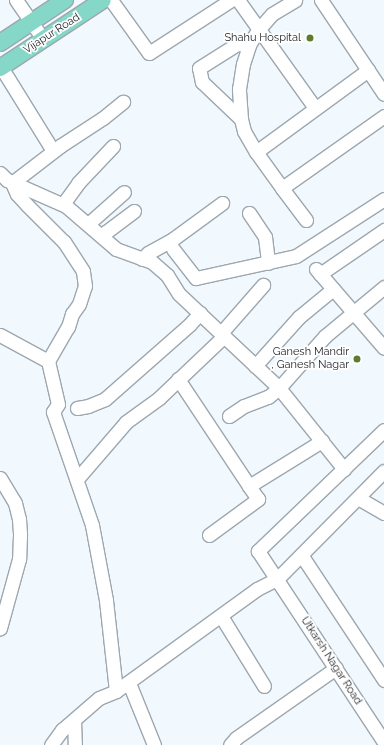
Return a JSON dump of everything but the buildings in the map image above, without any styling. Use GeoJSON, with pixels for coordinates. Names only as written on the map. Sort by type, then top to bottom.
{"type":"FeatureCollection","features":[{"type":"Feature","properties":{"kind":"main road","name":"Vijapur Road"},"geometry":{"type":"LineString","coordinates":[[0,43],[65,0]]}},
{"type":"Feature","properties":{"kind":"main road","name":"Vijapur Road"},"geometry":{"type":"LineString","coordinates":[[1,67],[103,0]]}},
{"type":"Feature","properties":{"kind":"street"},"geometry":{"type":"LineString","coordinates":[[16,0],[43,39]]}},
{"type":"Feature","properties":{"kind":"street"},"geometry":{"type":"LineString","coordinates":[[111,0],[149,53],[231,0]]}},
{"type":"Feature","properties":{"kind":"street"},"geometry":{"type":"LineString","coordinates":[[238,0],[315,108]]}},
{"type":"Feature","properties":{"kind":"street"},"geometry":{"type":"LineString","coordinates":[[295,0],[272,14],[258,30],[249,45],[243,64],[239,89],[241,119],[244,131],[256,152],[306,220]]}},
{"type":"Feature","properties":{"kind":"street"},"geometry":{"type":"LineString","coordinates":[[321,0],[384,94]]}},
{"type":"Feature","properties":{"kind":"street"},"geometry":{"type":"LineString","coordinates":[[241,119],[202,82],[199,68],[237,44],[249,45]]}},
{"type":"Feature","properties":{"kind":"street"},"geometry":{"type":"LineString","coordinates":[[1,67],[53,151]]}},
{"type":"Feature","properties":{"kind":"street"},"geometry":{"type":"LineString","coordinates":[[256,152],[368,70]]}},
{"type":"Feature","properties":{"kind":"street"},"geometry":{"type":"LineString","coordinates":[[12,183],[53,151],[123,102]]}},
{"type":"Feature","properties":{"kind":"street"},"geometry":{"type":"LineString","coordinates":[[282,188],[384,116]]}},
{"type":"Feature","properties":{"kind":"street"},"geometry":{"type":"LineString","coordinates":[[63,204],[78,183],[113,146]]}},
{"type":"Feature","properties":{"kind":"street"},"geometry":{"type":"LineString","coordinates":[[0,173],[12,183],[63,204],[116,249],[152,262],[167,275],[179,294],[279,388],[344,468],[384,430]]}},
{"type":"Feature","properties":{"kind":"street"},"geometry":{"type":"LineString","coordinates":[[12,183],[17,194],[64,242],[83,271],[85,286],[79,304],[72,314],[68,327],[48,361],[58,404],[53,412],[92,525],[106,600],[116,691]]}},
{"type":"Feature","properties":{"kind":"street"},"geometry":{"type":"LineString","coordinates":[[88,224],[124,192]]}},
{"type":"Feature","properties":{"kind":"street"},"geometry":{"type":"LineString","coordinates":[[173,249],[196,278],[268,263],[296,256],[384,199]]}},
{"type":"Feature","properties":{"kind":"street"},"geometry":{"type":"LineString","coordinates":[[142,259],[148,253],[172,239],[222,203]]}},
{"type":"Feature","properties":{"kind":"street"},"geometry":{"type":"LineString","coordinates":[[103,237],[106,232],[134,210]]}},
{"type":"Feature","properties":{"kind":"street"},"geometry":{"type":"LineString","coordinates":[[248,213],[265,237],[268,263]]}},
{"type":"Feature","properties":{"kind":"street"},"geometry":{"type":"LineString","coordinates":[[384,230],[318,272],[384,348]]}},
{"type":"Feature","properties":{"kind":"street"},"geometry":{"type":"LineString","coordinates":[[77,479],[126,422],[159,398],[223,335],[263,285]]}},
{"type":"Feature","properties":{"kind":"street"},"geometry":{"type":"LineString","coordinates":[[229,416],[244,406],[268,396],[279,388],[325,336],[384,288]]}},
{"type":"Feature","properties":{"kind":"street"},"geometry":{"type":"LineString","coordinates":[[256,366],[300,317],[333,289]]}},
{"type":"Feature","properties":{"kind":"street"},"geometry":{"type":"LineString","coordinates":[[76,408],[88,406],[105,399],[190,324],[200,313]]}},
{"type":"Feature","properties":{"kind":"street"},"geometry":{"type":"LineString","coordinates":[[0,335],[48,361]]}},
{"type":"Feature","properties":{"kind":"street"},"geometry":{"type":"LineString","coordinates":[[178,379],[258,499],[209,534]]}},
{"type":"Feature","properties":{"kind":"street"},"geometry":{"type":"LineString","coordinates":[[249,486],[322,441]]}},
{"type":"Feature","properties":{"kind":"street","name":"Utkarsh Nagar Road"},"geometry":{"type":"LineString","coordinates":[[344,468],[258,551],[384,742]]}},
{"type":"Feature","properties":{"kind":"street"},"geometry":{"type":"LineString","coordinates":[[51,745],[62,730],[98,698],[116,691],[129,683],[257,589],[277,579],[302,556],[384,471]]}},
{"type":"Feature","properties":{"kind":"street"},"geometry":{"type":"LineString","coordinates":[[0,480],[17,508],[20,535],[19,559],[0,628]]}},
{"type":"Feature","properties":{"kind":"street"},"geometry":{"type":"LineString","coordinates":[[358,498],[384,513]]}},
{"type":"Feature","properties":{"kind":"street"},"geometry":{"type":"LineString","coordinates":[[302,556],[384,678]]}},
{"type":"Feature","properties":{"kind":"street"},"geometry":{"type":"LineString","coordinates":[[221,616],[264,686]]}},
{"type":"Feature","properties":{"kind":"street"},"geometry":{"type":"LineString","coordinates":[[230,745],[236,738],[336,668]]}},
{"type":"Feature","properties":{"kind":"street"},"geometry":{"type":"LineString","coordinates":[[129,683],[154,745]]}},
{"type":"Feature","properties":{"kind":"street"},"geometry":{"type":"LineString","coordinates":[[74,720],[75,745]]}},
{"type":"Feature","properties":{"kind":"place","name":"Shahu Hospital"},"geometry":{"type":"Point","coordinates":[310,38]}},
{"type":"Feature","properties":{"kind":"place","name":"Ganesh Mandir , Ganesh Nagar"},"geometry":{"type":"Point","coordinates":[357,359]}}]}
